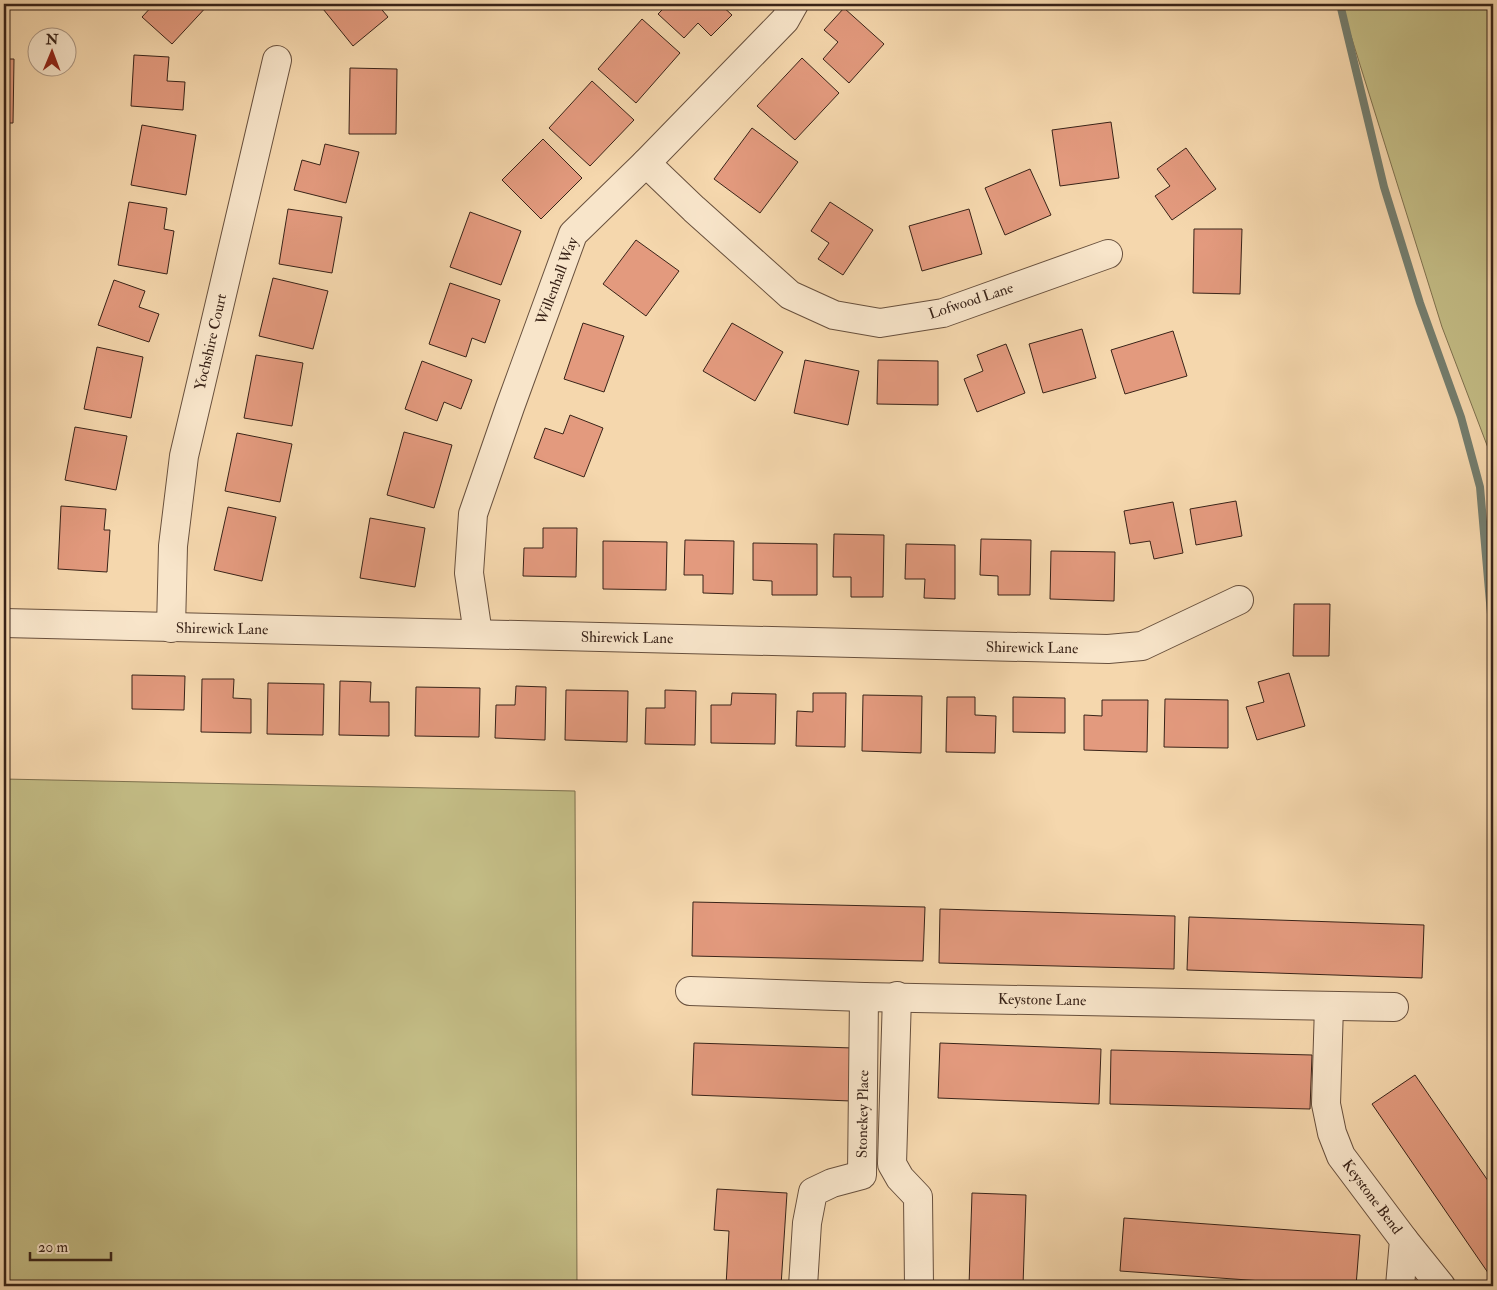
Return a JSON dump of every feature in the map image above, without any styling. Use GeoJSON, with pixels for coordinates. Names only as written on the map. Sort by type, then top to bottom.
{"type":"FeatureCollection","features":[{"type":"Feature","properties":{"kind":"street","name":"Willenhall Way"},"geometry":{"type":"LineString","coordinates":[[478,634],[469,573],[473,514],[510,406],[574,234],[785,20],[794,4]]}},
{"type":"Feature","properties":{"kind":"street","name":"Yochshire Court"},"geometry":{"type":"LineString","coordinates":[[171,628],[173,546],[184,456],[277,60]]}},
{"type":"Feature","properties":{"kind":"street","name":"Lofwood Lane"},"geometry":{"type":"LineString","coordinates":[[646,163],[790,295],[834,315],[880,323],[943,313],[1108,254]]}},
{"type":"Feature","properties":{"kind":"street","name":"Shirewick Lane"},"geometry":{"type":"LineString","coordinates":[[4,623],[1108,649],[1142,646],[1239,600]]}},
{"type":"Feature","properties":{"kind":"street","name":"Keystone Lane"},"geometry":{"type":"LineString","coordinates":[[690,991],[1394,1007]]}},
{"type":"Feature","properties":{"kind":"street","name":"Stonekey Place"},"geometry":{"type":"LineString","coordinates":[[803,1286],[807,1223],[813,1192],[832,1183],[862,1175],[864,996]]}},
{"type":"Feature","properties":{"kind":"street","name":"Stonekey Place"},"geometry":{"type":"LineString","coordinates":[[897,996],[892,1164],[900,1178],[918,1197],[919,1286]]}},
{"type":"Feature","properties":{"kind":"street","name":"Keystone Bend"},"geometry":{"type":"LineString","coordinates":[[1329,1006],[1326,1104],[1332,1133],[1341,1156],[1441,1286]]}},
{"type":"Feature","properties":{"kind":"street","name":"Keystone Bend"},"geometry":{"type":"LineString","coordinates":[[1400,1286],[1404,1240]]}},
{"type":"Feature","properties":{"kind":"shaded area"},"geometry":{"type":"Polygon","coordinates":[[[1341,4],[1493,4],[1493,461],[1442,327],[1341,4]]]}},
{"type":"Feature","properties":{"kind":"shaded area"},"geometry":{"type":"Polygon","coordinates":[[[4,779],[575,791],[577,1286],[4,1286],[4,779]]]}},
{"type":"Feature","properties":{"kind":"building"},"geometry":{"type":"Polygon","coordinates":[[[154,4],[209,4],[172,44],[142,17],[154,4]]]}},
{"type":"Feature","properties":{"kind":"building"},"geometry":{"type":"Polygon","coordinates":[[[319,4],[377,4],[388,17],[353,46],[319,4]]]}},
{"type":"Feature","properties":{"kind":"building"},"geometry":{"type":"Polygon","coordinates":[[[668,4],[720,4],[732,15],[711,36],[698,23],[684,38],[658,14],[668,4]]]}},
{"type":"Feature","properties":{"kind":"building"},"geometry":{"type":"Polygon","coordinates":[[[844,8],[884,44],[849,83],[823,59],[838,42],[824,30],[844,8]]]}},
{"type":"Feature","properties":{"kind":"building"},"geometry":{"type":"Polygon","coordinates":[[[642,19],[680,53],[636,103],[598,69],[642,19]]]}},
{"type":"Feature","properties":{"kind":"building"},"geometry":{"type":"Polygon","coordinates":[[[134,55],[169,57],[167,81],[185,82],[183,110],[131,106],[134,55]]]}},
{"type":"Feature","properties":{"kind":"building"},"geometry":{"type":"Polygon","coordinates":[[[802,58],[839,93],[795,140],[757,106],[802,58]]]}},
{"type":"Feature","properties":{"kind":"building"},"geometry":{"type":"Polygon","coordinates":[[[4,59],[14,59],[13,123],[4,123],[4,59]]]}},
{"type":"Feature","properties":{"kind":"building"},"geometry":{"type":"Polygon","coordinates":[[[350,68],[397,69],[396,134],[349,134],[350,68]]]}},
{"type":"Feature","properties":{"kind":"building"},"geometry":{"type":"Polygon","coordinates":[[[592,81],[634,120],[590,166],[549,128],[592,81]]]}},
{"type":"Feature","properties":{"kind":"building"},"geometry":{"type":"Polygon","coordinates":[[[1111,122],[1119,178],[1060,186],[1052,130],[1111,122]]]}},
{"type":"Feature","properties":{"kind":"building"},"geometry":{"type":"Polygon","coordinates":[[[142,125],[196,135],[186,195],[131,185],[142,125]]]}},
{"type":"Feature","properties":{"kind":"building"},"geometry":{"type":"Polygon","coordinates":[[[752,128],[798,162],[760,213],[714,179],[752,128]]]}},
{"type":"Feature","properties":{"kind":"building"},"geometry":{"type":"Polygon","coordinates":[[[543,139],[582,178],[541,219],[502,180],[543,139]]]}},
{"type":"Feature","properties":{"kind":"building"},"geometry":{"type":"Polygon","coordinates":[[[325,144],[359,152],[346,203],[294,190],[302,160],[320,165],[325,144]]]}},
{"type":"Feature","properties":{"kind":"building"},"geometry":{"type":"Polygon","coordinates":[[[1186,148],[1216,189],[1172,220],[1155,196],[1170,186],[1157,169],[1186,148]]]}},
{"type":"Feature","properties":{"kind":"building"},"geometry":{"type":"Polygon","coordinates":[[[1030,169],[1051,215],[1005,235],[985,188],[1030,169]]]}},
{"type":"Feature","properties":{"kind":"building"},"geometry":{"type":"Polygon","coordinates":[[[129,202],[167,208],[164,229],[174,231],[167,274],[118,265],[129,202]]]}},
{"type":"Feature","properties":{"kind":"building"},"geometry":{"type":"Polygon","coordinates":[[[830,202],[873,230],[843,275],[818,259],[829,243],[811,231],[830,202]]]}},
{"type":"Feature","properties":{"kind":"building"},"geometry":{"type":"Polygon","coordinates":[[[288,209],[342,217],[332,273],[279,264],[288,209]]]}},
{"type":"Feature","properties":{"kind":"building"},"geometry":{"type":"Polygon","coordinates":[[[969,209],[982,254],[922,271],[909,226],[969,209]]]}},
{"type":"Feature","properties":{"kind":"building"},"geometry":{"type":"Polygon","coordinates":[[[470,212],[521,231],[501,285],[450,267],[470,212]]]}},
{"type":"Feature","properties":{"kind":"building"},"geometry":{"type":"Polygon","coordinates":[[[1194,229],[1242,229],[1240,294],[1193,293],[1194,229]]]}},
{"type":"Feature","properties":{"kind":"building"},"geometry":{"type":"Polygon","coordinates":[[[636,240],[679,271],[646,316],[603,284],[636,240]]]}},
{"type":"Feature","properties":{"kind":"building"},"geometry":{"type":"Polygon","coordinates":[[[273,278],[328,291],[313,349],[259,336],[273,278]]]}},
{"type":"Feature","properties":{"kind":"building"},"geometry":{"type":"Polygon","coordinates":[[[114,280],[145,291],[139,307],[159,314],[149,342],[98,325],[114,280]]]}},
{"type":"Feature","properties":{"kind":"building"},"geometry":{"type":"Polygon","coordinates":[[[450,283],[500,300],[485,343],[472,338],[466,357],[429,344],[450,283]]]}},
{"type":"Feature","properties":{"kind":"building"},"geometry":{"type":"Polygon","coordinates":[[[583,323],[624,336],[604,392],[564,379],[583,323]]]}},
{"type":"Feature","properties":{"kind":"building"},"geometry":{"type":"Polygon","coordinates":[[[732,323],[783,352],[755,401],[703,371],[732,323]]]}},
{"type":"Feature","properties":{"kind":"building"},"geometry":{"type":"Polygon","coordinates":[[[1082,329],[1096,378],[1043,393],[1029,344],[1082,329]]]}},
{"type":"Feature","properties":{"kind":"building"},"geometry":{"type":"Polygon","coordinates":[[[1173,331],[1187,376],[1125,394],[1111,350],[1173,331]]]}},
{"type":"Feature","properties":{"kind":"building"},"geometry":{"type":"Polygon","coordinates":[[[1006,344],[1025,393],[977,412],[964,379],[983,371],[977,355],[1006,344]]]}},
{"type":"Feature","properties":{"kind":"building"},"geometry":{"type":"Polygon","coordinates":[[[97,347],[143,357],[131,418],[84,409],[97,347]]]}},
{"type":"Feature","properties":{"kind":"building"},"geometry":{"type":"Polygon","coordinates":[[[256,355],[303,363],[292,426],[244,418],[256,355]]]}},
{"type":"Feature","properties":{"kind":"building"},"geometry":{"type":"Polygon","coordinates":[[[805,360],[859,371],[848,425],[794,413],[805,360]]]}},
{"type":"Feature","properties":{"kind":"building"},"geometry":{"type":"Polygon","coordinates":[[[878,360],[938,361],[938,405],[877,404],[878,360]]]}},
{"type":"Feature","properties":{"kind":"building"},"geometry":{"type":"Polygon","coordinates":[[[422,361],[472,380],[461,409],[444,402],[437,421],[405,409],[422,361]]]}},
{"type":"Feature","properties":{"kind":"building"},"geometry":{"type":"Polygon","coordinates":[[[570,415],[603,428],[584,477],[534,458],[545,428],[563,434],[570,415]]]}},
{"type":"Feature","properties":{"kind":"building"},"geometry":{"type":"Polygon","coordinates":[[[75,427],[127,436],[116,490],[65,480],[75,427]]]}},
{"type":"Feature","properties":{"kind":"building"},"geometry":{"type":"Polygon","coordinates":[[[404,432],[452,445],[434,508],[387,495],[404,432]]]}},
{"type":"Feature","properties":{"kind":"building"},"geometry":{"type":"Polygon","coordinates":[[[237,433],[292,444],[280,502],[225,491],[237,433]]]}},
{"type":"Feature","properties":{"kind":"building"},"geometry":{"type":"Polygon","coordinates":[[[1236,501],[1242,536],[1196,545],[1190,509],[1236,501]]]}},
{"type":"Feature","properties":{"kind":"building"},"geometry":{"type":"Polygon","coordinates":[[[1173,502],[1183,553],[1154,559],[1150,541],[1130,544],[1124,511],[1173,502]]]}},
{"type":"Feature","properties":{"kind":"building"},"geometry":{"type":"Polygon","coordinates":[[[61,506],[106,509],[104,530],[110,530],[107,572],[58,569],[61,506]]]}},
{"type":"Feature","properties":{"kind":"building"},"geometry":{"type":"Polygon","coordinates":[[[228,507],[276,517],[262,581],[214,570],[228,507]]]}},
{"type":"Feature","properties":{"kind":"building"},"geometry":{"type":"Polygon","coordinates":[[[370,518],[425,528],[415,587],[360,578],[370,518]]]}},
{"type":"Feature","properties":{"kind":"building"},"geometry":{"type":"Polygon","coordinates":[[[543,528],[577,528],[576,577],[523,576],[524,548],[543,548],[543,528]]]}},
{"type":"Feature","properties":{"kind":"building"},"geometry":{"type":"Polygon","coordinates":[[[834,534],[884,535],[883,597],[851,597],[851,577],[833,577],[834,534]]]}},
{"type":"Feature","properties":{"kind":"building"},"geometry":{"type":"Polygon","coordinates":[[[981,539],[1031,540],[1030,595],[998,595],[998,576],[980,575],[981,539]]]}},
{"type":"Feature","properties":{"kind":"building"},"geometry":{"type":"Polygon","coordinates":[[[685,540],[734,541],[733,594],[703,593],[703,575],[684,575],[685,540]]]}},
{"type":"Feature","properties":{"kind":"building"},"geometry":{"type":"Polygon","coordinates":[[[603,541],[667,542],[666,590],[603,589],[603,541]]]}},
{"type":"Feature","properties":{"kind":"building"},"geometry":{"type":"Polygon","coordinates":[[[753,543],[817,544],[817,595],[772,595],[772,581],[753,580],[753,543]]]}},
{"type":"Feature","properties":{"kind":"building"},"geometry":{"type":"Polygon","coordinates":[[[906,544],[955,545],[955,599],[924,598],[925,579],[905,579],[906,544]]]}},
{"type":"Feature","properties":{"kind":"building"},"geometry":{"type":"Polygon","coordinates":[[[1051,551],[1115,552],[1114,601],[1050,599],[1051,551]]]}},
{"type":"Feature","properties":{"kind":"building"},"geometry":{"type":"Polygon","coordinates":[[[1294,604],[1330,604],[1329,656],[1293,656],[1294,604]]]}},
{"type":"Feature","properties":{"kind":"building"},"geometry":{"type":"Polygon","coordinates":[[[1289,673],[1305,726],[1257,740],[1246,707],[1264,702],[1258,682],[1289,673]]]}},
{"type":"Feature","properties":{"kind":"building"},"geometry":{"type":"Polygon","coordinates":[[[132,675],[185,676],[184,710],[132,709],[132,675]]]}},
{"type":"Feature","properties":{"kind":"building"},"geometry":{"type":"Polygon","coordinates":[[[202,679],[234,679],[233,698],[251,699],[251,733],[201,732],[202,679]]]}},
{"type":"Feature","properties":{"kind":"building"},"geometry":{"type":"Polygon","coordinates":[[[340,681],[371,682],[370,702],[389,702],[389,736],[339,735],[340,681]]]}},
{"type":"Feature","properties":{"kind":"building"},"geometry":{"type":"Polygon","coordinates":[[[268,683],[324,684],[323,735],[267,734],[268,683]]]}},
{"type":"Feature","properties":{"kind":"building"},"geometry":{"type":"Polygon","coordinates":[[[516,686],[546,687],[545,740],[495,738],[496,705],[515,705],[516,686]]]}},
{"type":"Feature","properties":{"kind":"building"},"geometry":{"type":"Polygon","coordinates":[[[416,687],[480,688],[479,737],[415,736],[416,687]]]}},
{"type":"Feature","properties":{"kind":"building"},"geometry":{"type":"Polygon","coordinates":[[[566,690],[628,691],[627,742],[565,740],[566,690]]]}},
{"type":"Feature","properties":{"kind":"building"},"geometry":{"type":"Polygon","coordinates":[[[665,690],[696,691],[695,745],[645,744],[646,708],[665,708],[665,690]]]}},
{"type":"Feature","properties":{"kind":"building"},"geometry":{"type":"Polygon","coordinates":[[[732,693],[776,694],[775,744],[711,743],[711,705],[731,705],[732,693]]]}},
{"type":"Feature","properties":{"kind":"building"},"geometry":{"type":"Polygon","coordinates":[[[813,693],[846,693],[845,747],[796,746],[797,711],[813,712],[813,693]]]}},
{"type":"Feature","properties":{"kind":"building"},"geometry":{"type":"Polygon","coordinates":[[[863,695],[922,696],[921,753],[862,751],[863,695]]]}},
{"type":"Feature","properties":{"kind":"building"},"geometry":{"type":"Polygon","coordinates":[[[947,697],[975,697],[975,715],[996,716],[995,753],[946,752],[947,697]]]}},
{"type":"Feature","properties":{"kind":"building"},"geometry":{"type":"Polygon","coordinates":[[[1013,697],[1065,698],[1065,733],[1013,732],[1013,697]]]}},
{"type":"Feature","properties":{"kind":"building"},"geometry":{"type":"Polygon","coordinates":[[[1165,699],[1228,700],[1228,748],[1164,747],[1165,699]]]}},
{"type":"Feature","properties":{"kind":"building"},"geometry":{"type":"Polygon","coordinates":[[[1102,700],[1148,700],[1147,752],[1084,750],[1084,715],[1102,716],[1102,700]]]}},
{"type":"Feature","properties":{"kind":"building"},"geometry":{"type":"Polygon","coordinates":[[[693,902],[925,907],[923,961],[692,956],[693,902]]]}},
{"type":"Feature","properties":{"kind":"building"},"geometry":{"type":"Polygon","coordinates":[[[940,909],[1175,916],[1174,969],[939,963],[940,909]]]}},
{"type":"Feature","properties":{"kind":"building"},"geometry":{"type":"Polygon","coordinates":[[[1189,917],[1424,925],[1422,978],[1187,970],[1189,917]]]}},
{"type":"Feature","properties":{"kind":"building"},"geometry":{"type":"Polygon","coordinates":[[[694,1043],[853,1048],[851,1101],[692,1095],[694,1043]]]}},
{"type":"Feature","properties":{"kind":"building"},"geometry":{"type":"Polygon","coordinates":[[[940,1043],[1101,1049],[1099,1104],[938,1098],[940,1043]]]}},
{"type":"Feature","properties":{"kind":"building"},"geometry":{"type":"Polygon","coordinates":[[[1111,1050],[1312,1055],[1310,1109],[1110,1104],[1111,1050]]]}},
{"type":"Feature","properties":{"kind":"building"},"geometry":{"type":"Polygon","coordinates":[[[1415,1075],[1493,1188],[1493,1280],[1372,1104],[1415,1075]]]}},
{"type":"Feature","properties":{"kind":"building"},"geometry":{"type":"Polygon","coordinates":[[[717,1189],[787,1193],[781,1286],[726,1286],[729,1231],[714,1230],[717,1189]]]}},
{"type":"Feature","properties":{"kind":"building"},"geometry":{"type":"Polygon","coordinates":[[[972,1193],[1026,1195],[1023,1286],[969,1286],[972,1193]]]}},
{"type":"Feature","properties":{"kind":"building"},"geometry":{"type":"Polygon","coordinates":[[[1124,1218],[1360,1235],[1356,1286],[1120,1271],[1124,1218]]]}},
{"type":"Feature","properties":{"kind":"waterway"},"geometry":{"type":"LineString","coordinates":[[1340,4],[1384,187],[1420,303],[1461,417],[1480,487],[1493,637]]}}]}
